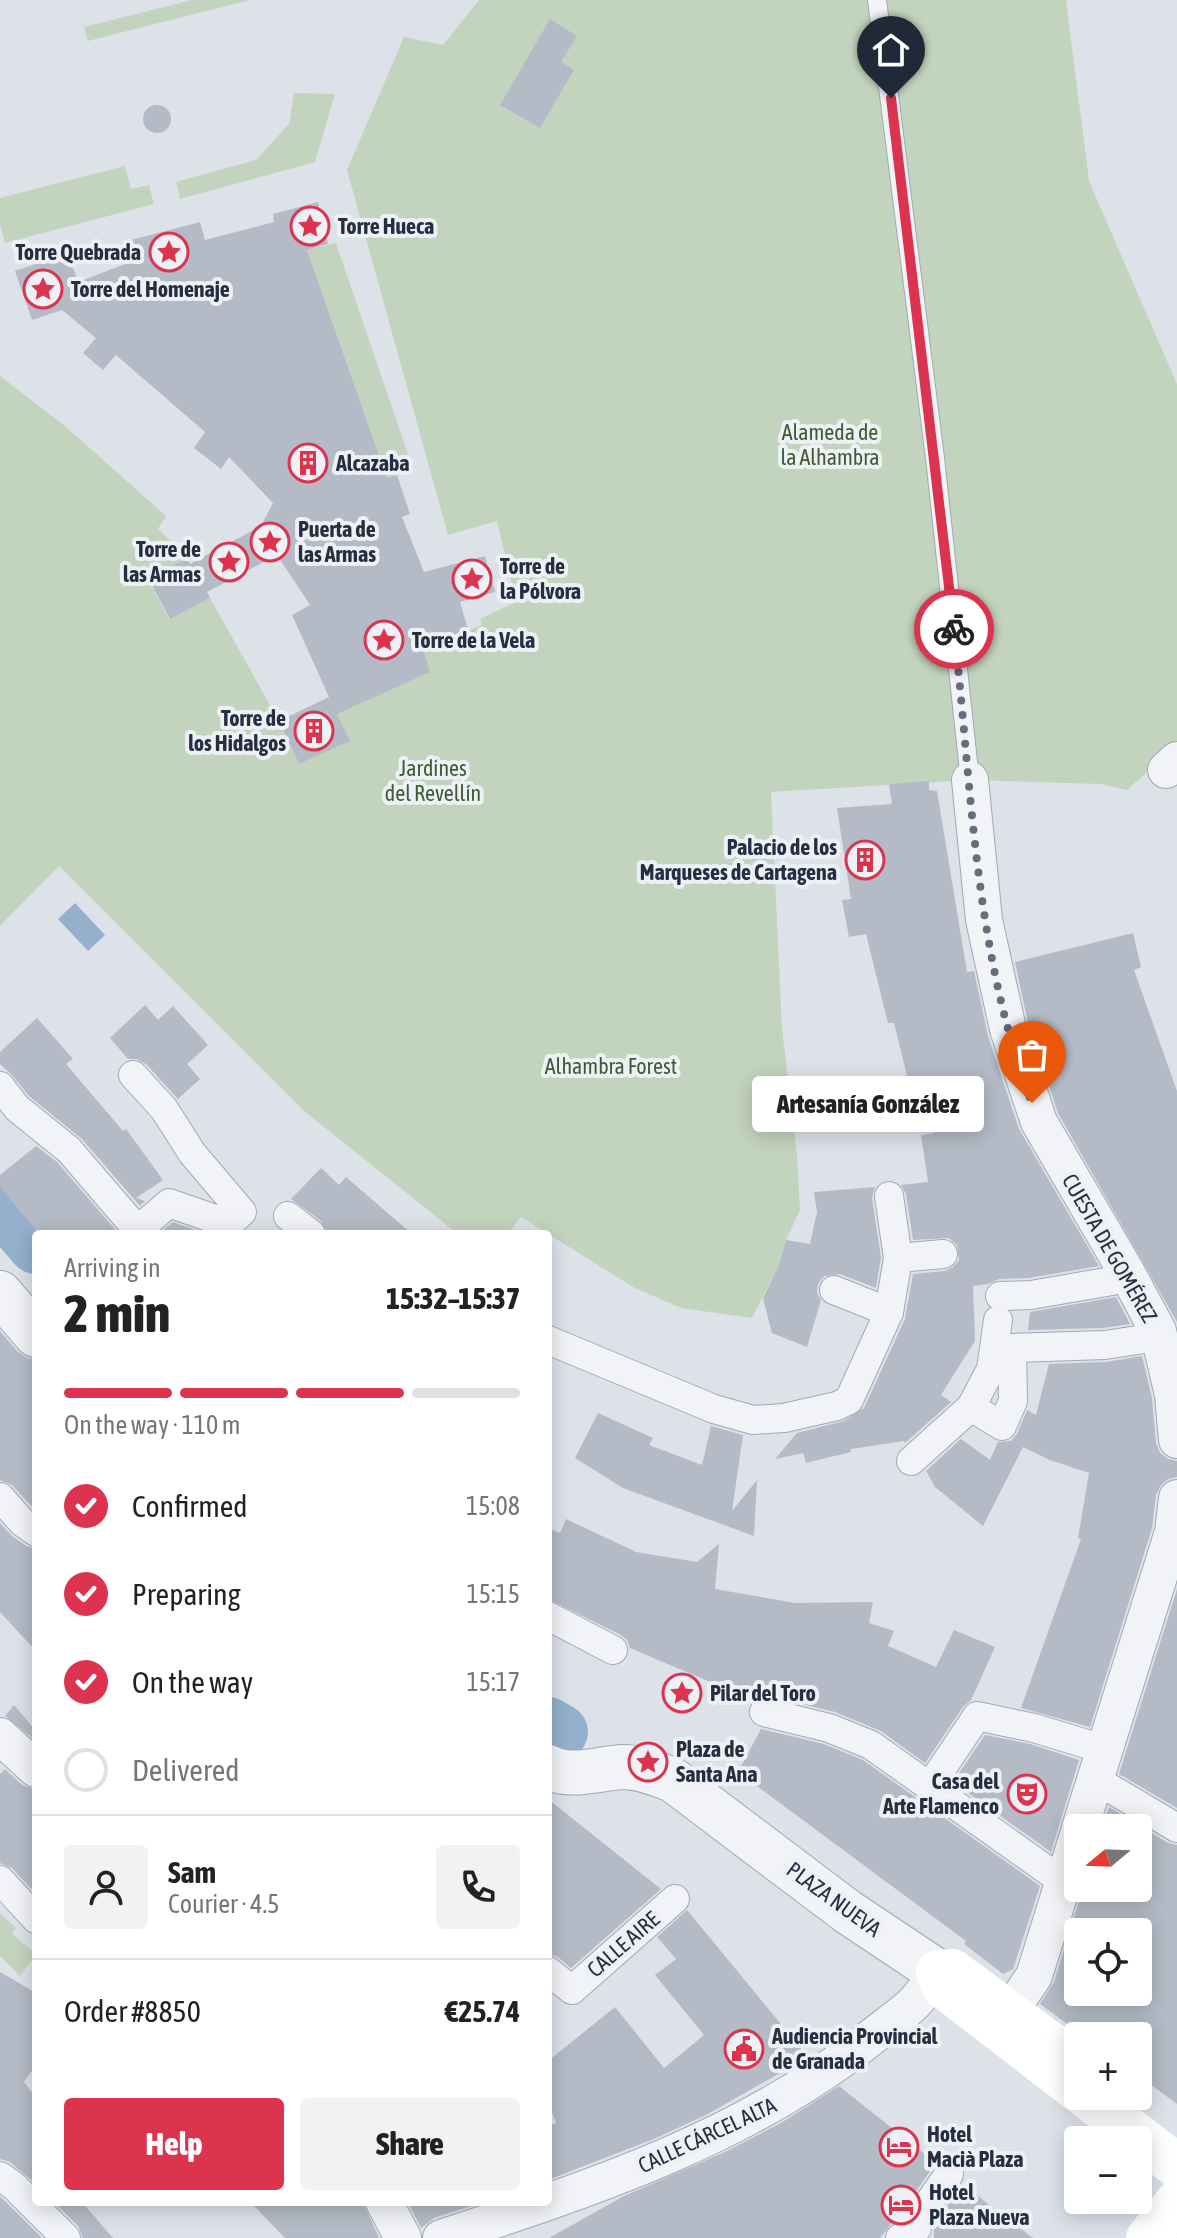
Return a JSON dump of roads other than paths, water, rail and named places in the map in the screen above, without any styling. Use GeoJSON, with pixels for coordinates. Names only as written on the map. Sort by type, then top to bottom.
{"type":"FeatureCollection","features":[{"type":"Feature","properties":{"kind":"main road","name":"PLAZA NUEVA"},"geometry":{"type":"LineString","coordinates":[[1064,2054],[952,1971],[938,1972],[943,1986],[1064,2079]]}},
{"type":"Feature","properties":{"kind":"main road"},"geometry":{"type":"LineString","coordinates":[[1104,2110],[1177,2166]]}},
{"type":"Feature","properties":{"kind":"main road"},"geometry":{"type":"LineString","coordinates":[[1138,2110],[1177,2140]]}},
{"type":"Feature","properties":{"kind":"main road"},"geometry":{"type":"LineString","coordinates":[[1148,2238],[1177,2202]]}},
{"type":"Feature","properties":{"kind":"street","name":"CUESTA DE GOMÉREZ"},"geometry":{"type":"LineString","coordinates":[[970,780],[984,920],[1008,1029],[1025,1084],[1039,1122],[1060,1161],[1158,1331],[1173,1395],[1177,1440]]}},
{"type":"Feature","properties":{"kind":"street"},"geometry":{"type":"LineString","coordinates":[[133,1075],[164,1109],[192,1153],[242,1212],[229,1224],[169,1203],[142,1230]]}},
{"type":"Feature","properties":{"kind":"street"},"geometry":{"type":"LineString","coordinates":[[6,1104],[69,1150],[138,1230]]}},
{"type":"Feature","properties":{"kind":"street"},"geometry":{"type":"LineString","coordinates":[[552,1342],[714,1409],[753,1420],[784,1418],[837,1406],[849,1400],[889,1312],[898,1258],[889,1196]]}},
{"type":"Feature","properties":{"kind":"street"},"geometry":{"type":"LineString","coordinates":[[288,1216],[306,1230]]}},
{"type":"Feature","properties":{"kind":"street"},"geometry":{"type":"LineString","coordinates":[[898,1258],[943,1254]]}},
{"type":"Feature","properties":{"kind":"street"},"geometry":{"type":"LineString","coordinates":[[1004,1304],[1112,1281]]}},
{"type":"Feature","properties":{"kind":"street"},"geometry":{"type":"LineString","coordinates":[[834,1290],[889,1312]]}},
{"type":"Feature","properties":{"kind":"street"},"geometry":{"type":"LineString","coordinates":[[0,1293],[32,1330]]}},
{"type":"Feature","properties":{"kind":"street"},"geometry":{"type":"LineString","coordinates":[[971,1407],[1002,1426],[1013,1401],[1012,1348],[1004,1304]]}},
{"type":"Feature","properties":{"kind":"street"},"geometry":{"type":"LineString","coordinates":[[911,1461],[971,1407],[991,1369],[1004,1304]]}},
{"type":"Feature","properties":{"kind":"street"},"geometry":{"type":"LineString","coordinates":[[1012,1348],[1105,1345],[1144,1339]]}},
{"type":"Feature","properties":{"kind":"street"},"geometry":{"type":"LineString","coordinates":[[0,1497],[32,1529]]}},
{"type":"Feature","properties":{"kind":"street"},"geometry":{"type":"LineString","coordinates":[[1084,1814],[1173,1532],[1177,1498]]}},
{"type":"Feature","properties":{"kind":"street"},"geometry":{"type":"LineString","coordinates":[[552,1618],[613,1650]]}},
{"type":"Feature","properties":{"kind":"street"},"geometry":{"type":"LineString","coordinates":[[764,1712],[829,1728],[871,1745],[1051,1873]]}},
{"type":"Feature","properties":{"kind":"street"},"geometry":{"type":"LineString","coordinates":[[930,1786],[977,1716],[1034,1728],[1090,1745]]}},
{"type":"Feature","properties":{"kind":"street"},"geometry":{"type":"LineString","coordinates":[[0,1736],[32,1765]]}},
{"type":"Feature","properties":{"kind":"street","name":"PLAZA NUEVA"},"geometry":{"type":"LineString","coordinates":[[552,1769],[571,1773],[625,1767],[673,1780],[848,1912],[938,1972]]}},
{"type":"Feature","properties":{"kind":"street"},"geometry":{"type":"LineString","coordinates":[[1108,1787],[1177,1828]]}},
{"type":"Feature","properties":{"kind":"street"},"geometry":{"type":"LineString","coordinates":[[0,1880],[32,1915]]}},
{"type":"Feature","properties":{"kind":"street"},"geometry":{"type":"LineString","coordinates":[[1009,2013],[1034,1976],[1064,1880]]}},
{"type":"Feature","properties":{"kind":"street","name":"CALLE AIRE"},"geometry":{"type":"LineString","coordinates":[[552,1974],[572,1990],[675,1899]]}},
{"type":"Feature","properties":{"kind":"street","name":"CALLE CÁRCEL ALTA"},"geometry":{"type":"LineString","coordinates":[[552,2201],[590,2189],[778,2102],[825,2073],[913,2004],[938,1972]]}},
{"type":"Feature","properties":{"kind":"street"},"geometry":{"type":"LineString","coordinates":[[913,2235],[918,2218],[949,2174]]}},
{"type":"Feature","properties":{"kind":"street"},"geometry":{"type":"LineString","coordinates":[[0,2176],[32,2204]]}},
{"type":"Feature","properties":{"kind":"street"},"geometry":{"type":"LineString","coordinates":[[34,2206],[66,2238]]}},
{"type":"Feature","properties":{"kind":"street"},"geometry":{"type":"LineString","coordinates":[[386,2206],[403,2238]]}},
{"type":"Feature","properties":{"kind":"street","name":"CALLE CÁRCEL ALTA"},"geometry":{"type":"LineString","coordinates":[[441,2238],[538,2206]]}},
{"type":"Feature","properties":{"kind":"lane"},"geometry":{"type":"LineString","coordinates":[[877,0],[935,458],[970,780]]}},
{"type":"Feature","properties":{"kind":"water"},"geometry":{"type":"Polygon","coordinates":[[[75,903],[105,935],[88,951],[58,919],[75,903]]]}},
{"type":"Feature","properties":{"kind":"waterway"},"geometry":{"type":"LineString","coordinates":[[0,1204],[32,1241]]}},
{"type":"Feature","properties":{"kind":"waterway"},"geometry":{"type":"LineString","coordinates":[[552,1727],[560,1732]]}},
{"type":"Feature","properties":{"kind":"place","name":"Torre Hueca"},"geometry":{"type":"Point","coordinates":[310,226]}},
{"type":"Feature","properties":{"kind":"place","name":"Torre Quebrada"},"geometry":{"type":"Point","coordinates":[169,252]}},
{"type":"Feature","properties":{"kind":"place","name":"Torre del Homenaje"},"geometry":{"type":"Point","coordinates":[43,289]}},
{"type":"Feature","properties":{"kind":"place","name":"Alcazaba"},"geometry":{"type":"Point","coordinates":[308,463]}},
{"type":"Feature","properties":{"kind":"place","name":"Puerta de las Armas"},"geometry":{"type":"Point","coordinates":[270,542]}},
{"type":"Feature","properties":{"kind":"place","name":"Torre de las Armas"},"geometry":{"type":"Point","coordinates":[229,562]}},
{"type":"Feature","properties":{"kind":"place","name":"Torre de la Pólvora"},"geometry":{"type":"Point","coordinates":[472,579]}},
{"type":"Feature","properties":{"kind":"place","name":"Torre de la Vela"},"geometry":{"type":"Point","coordinates":[384,640]}},
{"type":"Feature","properties":{"kind":"place","name":"Torre de los Hidalgos"},"geometry":{"type":"Point","coordinates":[314,731]}},
{"type":"Feature","properties":{"kind":"place","name":"Palacio de los Marqueses de Cartagena"},"geometry":{"type":"Point","coordinates":[865,860]}},
{"type":"Feature","properties":{"kind":"place","name":"Artesanía González"},"geometry":{"type":"Point","coordinates":[1032,1103]}},
{"type":"Feature","properties":{"kind":"place","name":"Pilar del Toro"},"geometry":{"type":"Point","coordinates":[682,1693]}},
{"type":"Feature","properties":{"kind":"place","name":"Plaza de Santa Ana"},"geometry":{"type":"Point","coordinates":[648,1762]}},
{"type":"Feature","properties":{"kind":"place","name":"Casa del Arte Flamenco"},"geometry":{"type":"Point","coordinates":[1027,1794]}},
{"type":"Feature","properties":{"kind":"place","name":"Audiencia Provincial de Granada"},"geometry":{"type":"Point","coordinates":[744,2049]}},
{"type":"Feature","properties":{"kind":"place","name":"Hotel Macià Plaza"},"geometry":{"type":"Point","coordinates":[899,2147]}},
{"type":"Feature","properties":{"kind":"place","name":"Hotel Plaza Nueva"},"geometry":{"type":"Point","coordinates":[901,2205]}},
{"type":"Feature","properties":{"kind":"park label","name":"Alameda de la Alhambra"},"geometry":{"type":"Point","coordinates":[830,444]}},
{"type":"Feature","properties":{"kind":"park label","name":"Jardines del Revellín"},"geometry":{"type":"Point","coordinates":[433,780]}},
{"type":"Feature","properties":{"kind":"park label","name":"Alhambra Forest"},"geometry":{"type":"Point","coordinates":[611,1066]}}]}
